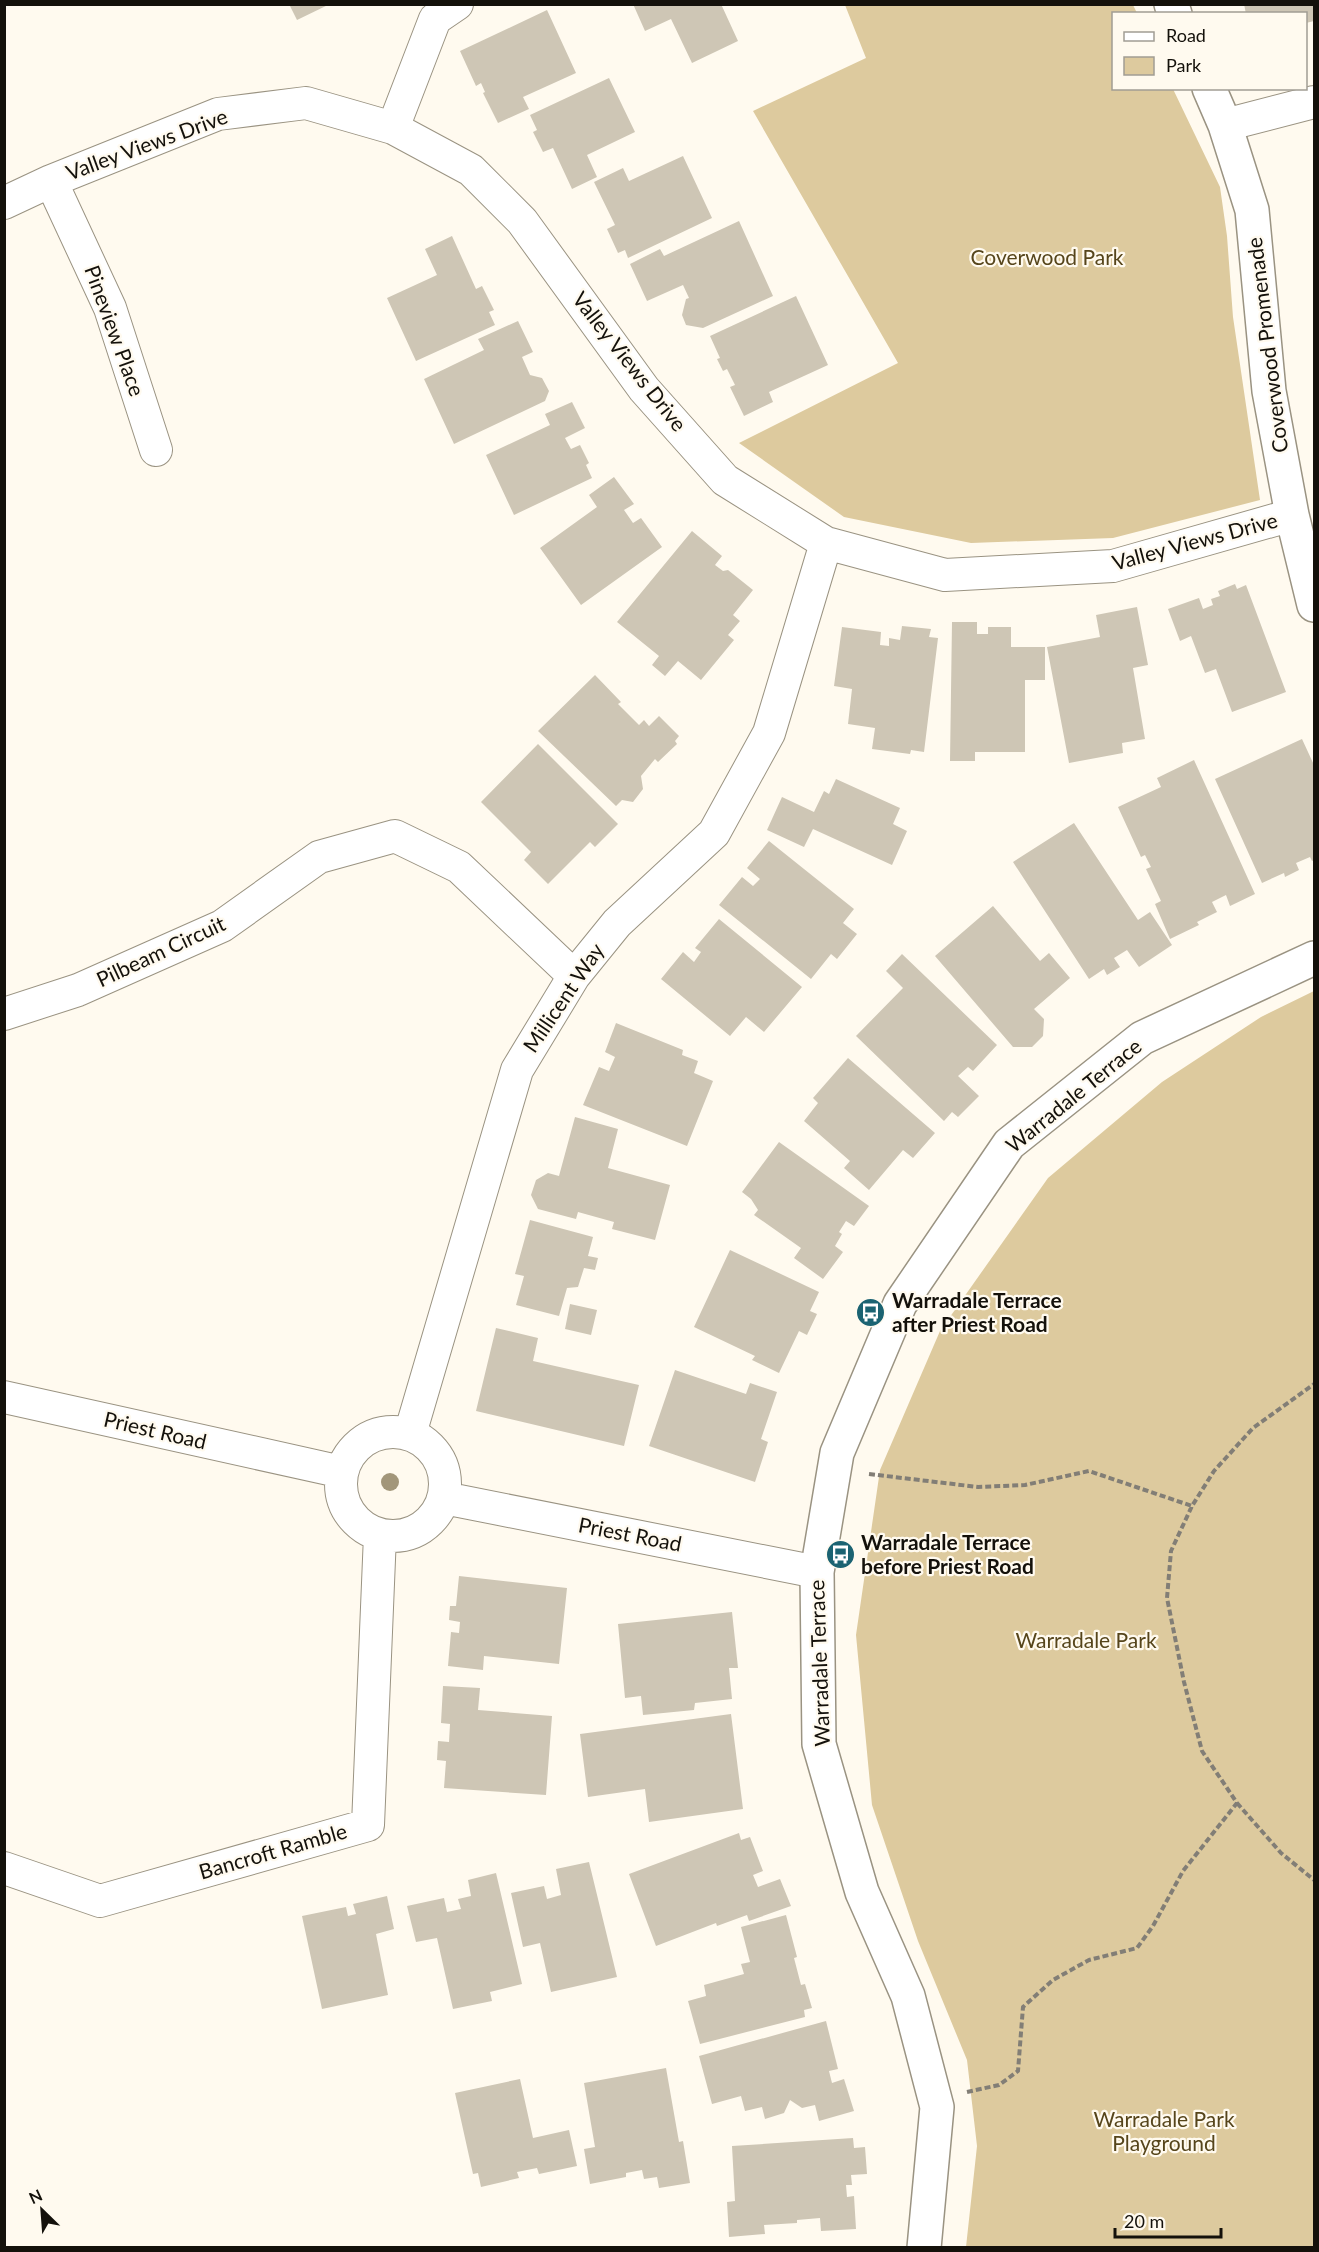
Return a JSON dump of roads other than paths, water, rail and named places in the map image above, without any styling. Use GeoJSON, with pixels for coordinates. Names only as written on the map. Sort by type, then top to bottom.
{"type":"FeatureCollection","features":[{"type":"Feature","properties":{"kind":"street"},"geometry":{"type":"LineString","coordinates":[[393,128],[435,19],[457,4]]}},
{"type":"Feature","properties":{"kind":"street","name":"Coverwood Promenade"},"geometry":{"type":"LineString","coordinates":[[1210,90],[1225,125],[1252,210],[1269,391],[1292,515],[1314,605]]}},
{"type":"Feature","properties":{"kind":"street"},"geometry":{"type":"LineString","coordinates":[[1225,125],[1314,102]]}},
{"type":"Feature","properties":{"kind":"street","name":"Valley Views Drive"},"geometry":{"type":"LineString","coordinates":[[4,203],[51,181],[218,114],[306,103],[393,128],[471,170],[522,221],[644,389],[725,480],[826,543],[945,575],[1101,567],[1113,566],[1292,515]]}},
{"type":"Feature","properties":{"kind":"street","name":"Pineview Place"},"geometry":{"type":"LineString","coordinates":[[51,181],[110,308],[156,450]]}},
{"type":"Feature","properties":{"kind":"street","name":"Millicent Way"},"geometry":{"type":"LineString","coordinates":[[410,1434],[517,1070],[574,976],[617,923],[714,833],[769,733],[826,543]]}},
{"type":"Feature","properties":{"kind":"street","name":"Pilbeam Circuit"},"geometry":{"type":"LineString","coordinates":[[4,1014],[78,990],[222,926],[319,857],[395,836],[459,867],[574,976]]}},
{"type":"Feature","properties":{"kind":"street","name":"Warradale Terrace"},"geometry":{"type":"LineString","coordinates":[[924,2247],[937,2107],[908,1996],[862,1892],[819,1744],[817,1572],[837,1453],[900,1304],[1009,1144],[1142,1038],[1314,958]]}},
{"type":"Feature","properties":{"kind":"street","name":"Priest Road"},"geometry":{"type":"LineString","coordinates":[[4,1397],[342,1472]]}},
{"type":"Feature","properties":{"kind":"street"},"geometry":{"type":"LineString","coordinates":[[392,1431],[410,1434],[427,1443],[440,1459],[446,1478],[444,1498],[435,1516],[419,1529],[400,1536],[380,1535],[362,1526],[348,1512],[341,1493],[342,1472],[348,1456],[360,1443],[375,1434],[392,1431]]}},
{"type":"Feature","properties":{"kind":"street","name":"Priest Road"},"geometry":{"type":"LineString","coordinates":[[444,1498],[817,1572]]}},
{"type":"Feature","properties":{"kind":"street","name":"Bancroft Ramble"},"geometry":{"type":"LineString","coordinates":[[4,1868],[100,1901],[368,1825],[380,1535]]}},
{"type":"Feature","properties":{"kind":"place","name":"Warradale Terrace after Priest Road"},"geometry":{"type":"Point","coordinates":[871,1313]}},
{"type":"Feature","properties":{"kind":"place","name":"Warradale Terrace before Priest Road"},"geometry":{"type":"Point","coordinates":[840,1555]}},
{"type":"Feature","properties":{"kind":"park label","name":"Coverwood Park"},"geometry":{"type":"Point","coordinates":[1047,258]}},
{"type":"Feature","properties":{"kind":"park label","name":"Warradale Park"},"geometry":{"type":"Point","coordinates":[1086,1641]}},
{"type":"Feature","properties":{"kind":"park label","name":"Warradale Park Playground"},"geometry":{"type":"Point","coordinates":[1164,2132]}}]}
